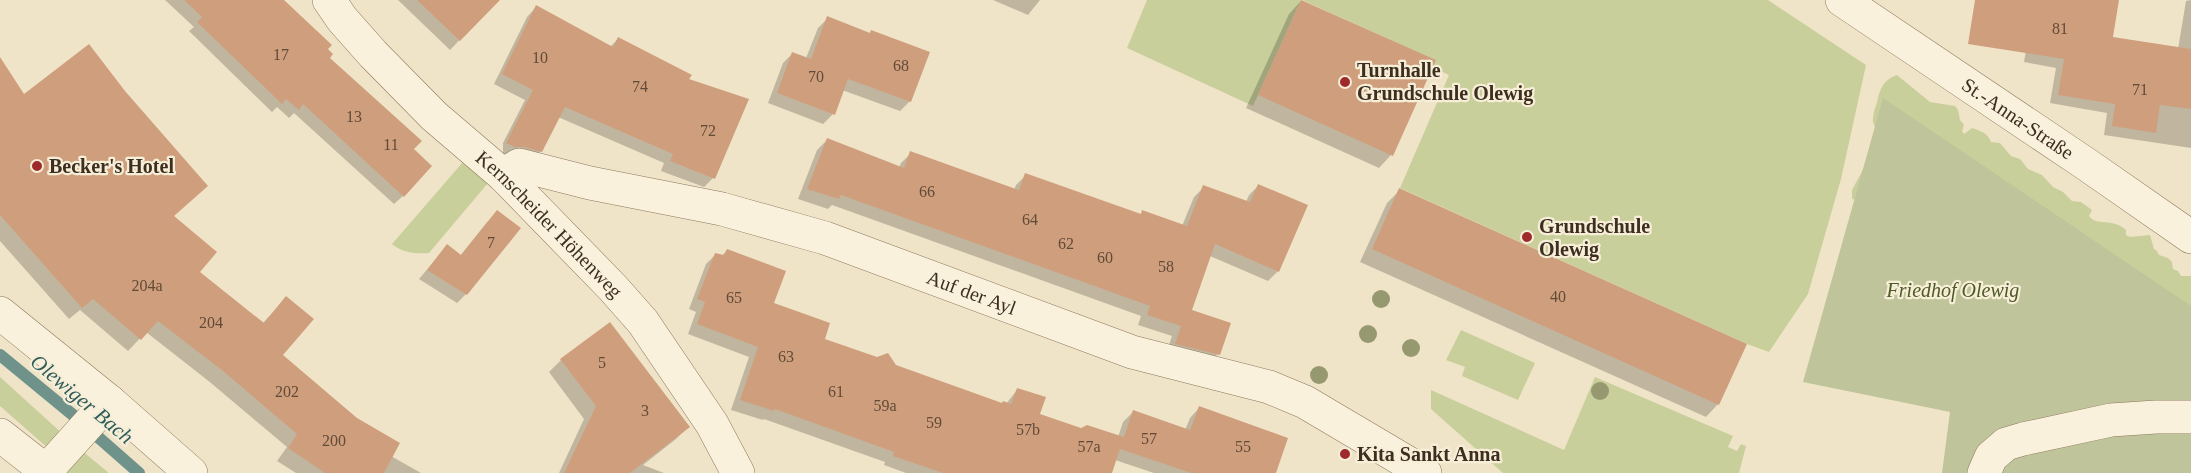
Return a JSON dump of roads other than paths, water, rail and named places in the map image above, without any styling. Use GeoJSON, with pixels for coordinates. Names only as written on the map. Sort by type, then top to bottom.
{"type":"FeatureCollection","features":[{"type":"Feature","properties":{"kind":"street","name":"Kernscheider Höhenweg"},"geometry":{"type":"LineString","coordinates":[[329,0],[342,19],[434,116],[503,175],[614,288],[643,322],[712,424],[738,473]]}},
{"type":"Feature","properties":{"kind":"street","name":"St.-Anna-Straße"},"geometry":{"type":"LineString","coordinates":[[1842,0],[2191,237]]}},
{"type":"Feature","properties":{"kind":"street","name":"Auf der Ayl"},"geometry":{"type":"LineString","coordinates":[[503,175],[519,165],[579,180],[722,209],[825,238],[1132,352],[1269,387],[1305,402],[1425,473]]}},
{"type":"Feature","properties":{"kind":"street"},"geometry":{"type":"LineString","coordinates":[[0,313],[93,418],[191,473]]}},
{"type":"Feature","properties":{"kind":"street"},"geometry":{"type":"LineString","coordinates":[[1984,473],[1991,457],[2006,444],[2023,439],[2111,420],[2191,417]]}},
{"type":"Feature","properties":{"kind":"street"},"geometry":{"type":"LineString","coordinates":[[0,435],[46,471],[93,418]]}},
{"type":"Feature","properties":{"kind":"waterway","name":"Olewiger Bach"},"geometry":{"type":"LineString","coordinates":[[0,355],[139,473]]}},
{"type":"Feature","properties":{"kind":"place","name":"Turnhalle Grundschule Olewig"},"geometry":{"type":"Point","coordinates":[1345,82]}},
{"type":"Feature","properties":{"kind":"place","name":"Becker's Hotel"},"geometry":{"type":"Point","coordinates":[37,166]}},
{"type":"Feature","properties":{"kind":"place","name":"Grundschule Olewig"},"geometry":{"type":"Point","coordinates":[1527,237]}},
{"type":"Feature","properties":{"kind":"place","name":"Kita Sankt Anna"},"geometry":{"type":"Point","coordinates":[1345,454]}},
{"type":"Feature","properties":{"kind":"park label","name":"Friedhof Olewig"},"geometry":{"type":"Point","coordinates":[1953,290]}}]}
